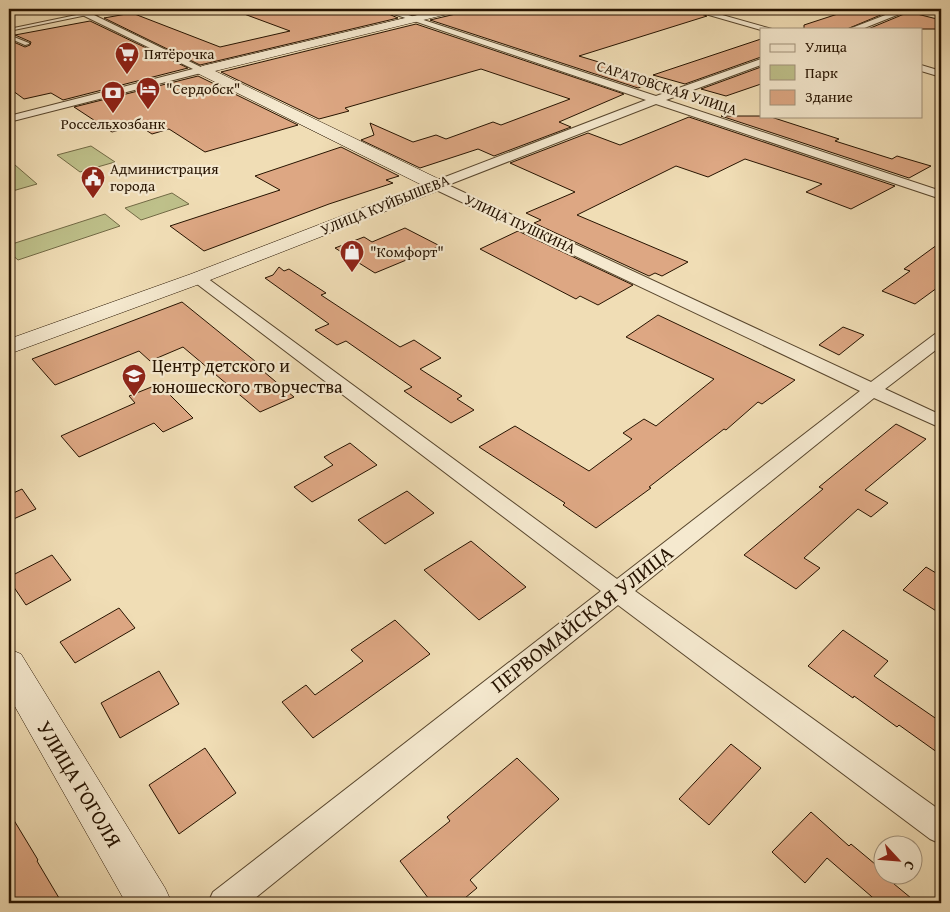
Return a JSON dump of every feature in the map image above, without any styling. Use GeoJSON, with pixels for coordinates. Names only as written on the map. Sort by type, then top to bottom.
{"type":"FeatureCollection","features":[{"type":"Feature","properties":{"kind":"street","name":"УЛИЦА ПУШКИНА"},"geometry":{"type":"LineString","coordinates":[[74,9],[436,185],[941,422]]}},
{"type":"Feature","properties":{"kind":"street"},"geometry":{"type":"LineString","coordinates":[[86,14],[114,9]]}},
{"type":"Feature","properties":{"kind":"street","name":"САРАТОВСКАЯ УЛИЦА"},"geometry":{"type":"LineString","coordinates":[[383,9],[941,195]]}},
{"type":"Feature","properties":{"kind":"street"},"geometry":{"type":"LineString","coordinates":[[9,119],[456,9]]}},
{"type":"Feature","properties":{"kind":"street"},"geometry":{"type":"LineString","coordinates":[[692,9],[764,28]]}},
{"type":"Feature","properties":{"kind":"street"},"geometry":{"type":"LineString","coordinates":[[856,28],[908,9]]}},
{"type":"Feature","properties":{"kind":"street","name":"УЛИЦА КУЙБЫШЕВА"},"geometry":{"type":"LineString","coordinates":[[9,347],[198,278],[656,100],[760,62]]}},
{"type":"Feature","properties":{"kind":"street"},"geometry":{"type":"LineString","coordinates":[[922,68],[941,74]]}},
{"type":"Feature","properties":{"kind":"street"},"geometry":{"type":"LineString","coordinates":[[198,278],[617,591],[941,829]]}},
{"type":"Feature","properties":{"kind":"street","name":"ПЕРВОМАЙСКАЯ УЛИЦА"},"geometry":{"type":"LineString","coordinates":[[224,903],[872,390],[941,338]]}},
{"type":"Feature","properties":{"kind":"street","name":"УЛИЦА ГОГОЛЯ"},"geometry":{"type":"LineString","coordinates":[[9,664],[150,903]]}},
{"type":"Feature","properties":{"kind":"lane"},"geometry":{"type":"LineString","coordinates":[[9,30],[86,14]]}},
{"type":"Feature","properties":{"kind":"lane"},"geometry":{"type":"LineString","coordinates":[[9,36],[26,44]]}},
{"type":"Feature","properties":{"kind":"green space"},"geometry":{"type":"Polygon","coordinates":[[[91,146],[115,162],[80,172],[57,155],[91,146]]]}},
{"type":"Feature","properties":{"kind":"green space"},"geometry":{"type":"Polygon","coordinates":[[[15,165],[37,184],[9,192],[9,167],[15,165]]]}},
{"type":"Feature","properties":{"kind":"green space"},"geometry":{"type":"Polygon","coordinates":[[[172,193],[189,204],[141,220],[125,208],[172,193]]]}},
{"type":"Feature","properties":{"kind":"green space"},"geometry":{"type":"Polygon","coordinates":[[[105,214],[120,226],[18,260],[9,252],[9,245],[105,214]]]}},
{"type":"Feature","properties":{"kind":"building"},"geometry":{"type":"Polygon","coordinates":[[[236,9],[377,9],[398,18],[200,65],[104,18],[132,13],[220,47],[290,31],[236,11],[236,9]]]}},
{"type":"Feature","properties":{"kind":"building"},"geometry":{"type":"Polygon","coordinates":[[[395,9],[436,9],[412,14],[395,9]]]}},
{"type":"Feature","properties":{"kind":"building"},"geometry":{"type":"Polygon","coordinates":[[[464,9],[686,9],[707,16],[579,56],[658,80],[638,88],[430,20],[460,13],[464,9]]]}},
{"type":"Feature","properties":{"kind":"building"},"geometry":{"type":"Polygon","coordinates":[[[853,9],[895,9],[849,28],[804,28],[804,25],[853,9]]]}},
{"type":"Feature","properties":{"kind":"building"},"geometry":{"type":"Polygon","coordinates":[[[909,12],[941,20],[941,29],[870,28],[909,12]]]}},
{"type":"Feature","properties":{"kind":"building"},"geometry":{"type":"Polygon","coordinates":[[[90,21],[188,68],[63,100],[51,93],[24,99],[9,88],[9,40],[25,47],[30,45],[31,42],[15,35],[90,21]]]}},
{"type":"Feature","properties":{"kind":"building"},"geometry":{"type":"Polygon","coordinates":[[[416,24],[624,94],[559,122],[571,127],[494,156],[478,149],[420,168],[361,140],[374,135],[370,123],[413,142],[436,135],[446,139],[493,122],[501,125],[570,99],[481,69],[345,108],[349,111],[319,119],[221,72],[416,24]]]}},
{"type":"Feature","properties":{"kind":"building"},"geometry":{"type":"Polygon","coordinates":[[[760,39],[760,57],[685,84],[653,75],[760,39]]]}},
{"type":"Feature","properties":{"kind":"building"},"geometry":{"type":"Polygon","coordinates":[[[760,67],[760,84],[726,96],[701,89],[760,67]]]}},
{"type":"Feature","properties":{"kind":"building"},"geometry":{"type":"Polygon","coordinates":[[[198,76],[298,125],[205,152],[169,129],[152,134],[138,125],[112,132],[74,107],[198,76]]]}},
{"type":"Feature","properties":{"kind":"building"},"geometry":{"type":"Polygon","coordinates":[[[721,116],[774,118],[839,139],[835,141],[892,159],[897,156],[931,166],[909,178],[721,116]]]}},
{"type":"Feature","properties":{"kind":"building"},"geometry":{"type":"Polygon","coordinates":[[[689,117],[895,186],[851,209],[806,192],[822,184],[745,159],[708,177],[676,166],[577,215],[688,262],[662,276],[655,273],[649,276],[534,223],[541,220],[526,213],[575,192],[510,163],[588,133],[620,145],[689,117]]]}},
{"type":"Feature","properties":{"kind":"building"},"geometry":{"type":"Polygon","coordinates":[[[341,147],[399,176],[386,180],[393,183],[329,204],[204,251],[170,226],[280,190],[255,176],[341,147]]]}},
{"type":"Feature","properties":{"kind":"building"},"geometry":{"type":"Polygon","coordinates":[[[405,228],[440,246],[375,273],[335,248],[364,237],[372,242],[405,228]]]}},
{"type":"Feature","properties":{"kind":"building"},"geometry":{"type":"Polygon","coordinates":[[[518,231],[633,285],[598,305],[580,296],[576,299],[480,249],[518,231]]]}},
{"type":"Feature","properties":{"kind":"building"},"geometry":{"type":"Polygon","coordinates":[[[941,242],[941,285],[915,304],[882,291],[910,271],[904,269],[941,242]]]}},
{"type":"Feature","properties":{"kind":"building"},"geometry":{"type":"Polygon","coordinates":[[[279,267],[284,271],[289,269],[326,293],[321,295],[400,347],[414,340],[441,358],[420,369],[462,396],[457,399],[474,410],[451,423],[404,391],[412,387],[346,341],[337,345],[315,330],[329,324],[265,278],[273,275],[279,267]]]}},
{"type":"Feature","properties":{"kind":"building"},"geometry":{"type":"Polygon","coordinates":[[[182,302],[266,370],[263,371],[294,397],[260,412],[183,347],[150,361],[139,351],[55,385],[32,359],[182,302]]]}},
{"type":"Feature","properties":{"kind":"building"},"geometry":{"type":"Polygon","coordinates":[[[658,315],[795,380],[762,404],[758,402],[726,430],[724,429],[649,487],[651,488],[596,528],[563,505],[565,503],[479,447],[515,426],[589,471],[632,439],[623,433],[644,419],[656,426],[714,379],[626,337],[658,315]]]}},
{"type":"Feature","properties":{"kind":"building"},"geometry":{"type":"Polygon","coordinates":[[[843,327],[864,335],[839,355],[819,345],[843,327]]]}},
{"type":"Feature","properties":{"kind":"building"},"geometry":{"type":"Polygon","coordinates":[[[159,384],[193,418],[163,432],[154,423],[79,457],[61,436],[135,403],[129,396],[159,384]]]}},
{"type":"Feature","properties":{"kind":"building"},"geometry":{"type":"Polygon","coordinates":[[[896,424],[926,439],[865,490],[888,503],[871,517],[858,509],[804,558],[820,568],[796,589],[744,555],[823,489],[819,487],[896,424]]]}},
{"type":"Feature","properties":{"kind":"building"},"geometry":{"type":"Polygon","coordinates":[[[350,443],[377,465],[312,502],[294,487],[333,465],[324,457],[350,443]]]}},
{"type":"Feature","properties":{"kind":"building"},"geometry":{"type":"Polygon","coordinates":[[[22,489],[36,509],[9,521],[9,495],[22,489]]]}},
{"type":"Feature","properties":{"kind":"building"},"geometry":{"type":"Polygon","coordinates":[[[407,491],[434,513],[385,544],[358,520],[407,491]]]}},
{"type":"Feature","properties":{"kind":"building"},"geometry":{"type":"Polygon","coordinates":[[[471,541],[526,587],[479,620],[424,570],[471,541]]]}},
{"type":"Feature","properties":{"kind":"building"},"geometry":{"type":"Polygon","coordinates":[[[52,555],[71,580],[26,605],[9,580],[9,577],[52,555]]]}},
{"type":"Feature","properties":{"kind":"building"},"geometry":{"type":"Polygon","coordinates":[[[926,567],[941,576],[941,614],[903,590],[926,567]]]}},
{"type":"Feature","properties":{"kind":"building"},"geometry":{"type":"Polygon","coordinates":[[[119,608],[135,628],[75,663],[60,642],[119,608]]]}},
{"type":"Feature","properties":{"kind":"building"},"geometry":{"type":"Polygon","coordinates":[[[395,620],[430,654],[313,738],[282,702],[306,685],[315,695],[363,661],[351,650],[395,620]]]}},
{"type":"Feature","properties":{"kind":"building"},"geometry":{"type":"Polygon","coordinates":[[[843,630],[888,661],[874,676],[941,722],[941,755],[899,725],[897,727],[808,666],[843,630]]]}},
{"type":"Feature","properties":{"kind":"building"},"geometry":{"type":"Polygon","coordinates":[[[159,671],[179,704],[120,738],[101,703],[159,671]]]}},
{"type":"Feature","properties":{"kind":"building"},"geometry":{"type":"Polygon","coordinates":[[[731,744],[761,768],[709,825],[679,799],[731,744]]]}},
{"type":"Feature","properties":{"kind":"building"},"geometry":{"type":"Polygon","coordinates":[[[205,748],[236,793],[179,834],[149,785],[205,748]]]}},
{"type":"Feature","properties":{"kind":"building"},"geometry":{"type":"Polygon","coordinates":[[[517,758],[559,799],[470,880],[477,888],[459,903],[432,903],[400,861],[450,821],[447,817],[517,758]]]}},
{"type":"Feature","properties":{"kind":"building"},"geometry":{"type":"Polygon","coordinates":[[[9,812],[38,860],[62,903],[9,903],[9,812]]]}},
{"type":"Feature","properties":{"kind":"building"},"geometry":{"type":"Polygon","coordinates":[[[811,812],[849,846],[851,844],[872,862],[872,884],[894,884],[917,903],[879,903],[827,858],[805,883],[772,852],[811,812]]]}},
{"type":"Feature","properties":{"kind":"place","name":"Пятёрочка"},"geometry":{"type":"Point","coordinates":[127,75]}},
{"type":"Feature","properties":{"kind":"place","name":"\"Сердобск\""},"geometry":{"type":"Point","coordinates":[148,110]}},
{"type":"Feature","properties":{"kind":"place","name":"Россельхозбанк"},"geometry":{"type":"Point","coordinates":[113,114]}},
{"type":"Feature","properties":{"kind":"place","name":"Администрация города"},"geometry":{"type":"Point","coordinates":[93,199]}},
{"type":"Feature","properties":{"kind":"place","name":"\"Комфорт\""},"geometry":{"type":"Point","coordinates":[352,273]}},
{"type":"Feature","properties":{"kind":"place","name":"Центр детского и юношеского творчества"},"geometry":{"type":"Point","coordinates":[134,397]}}]}
